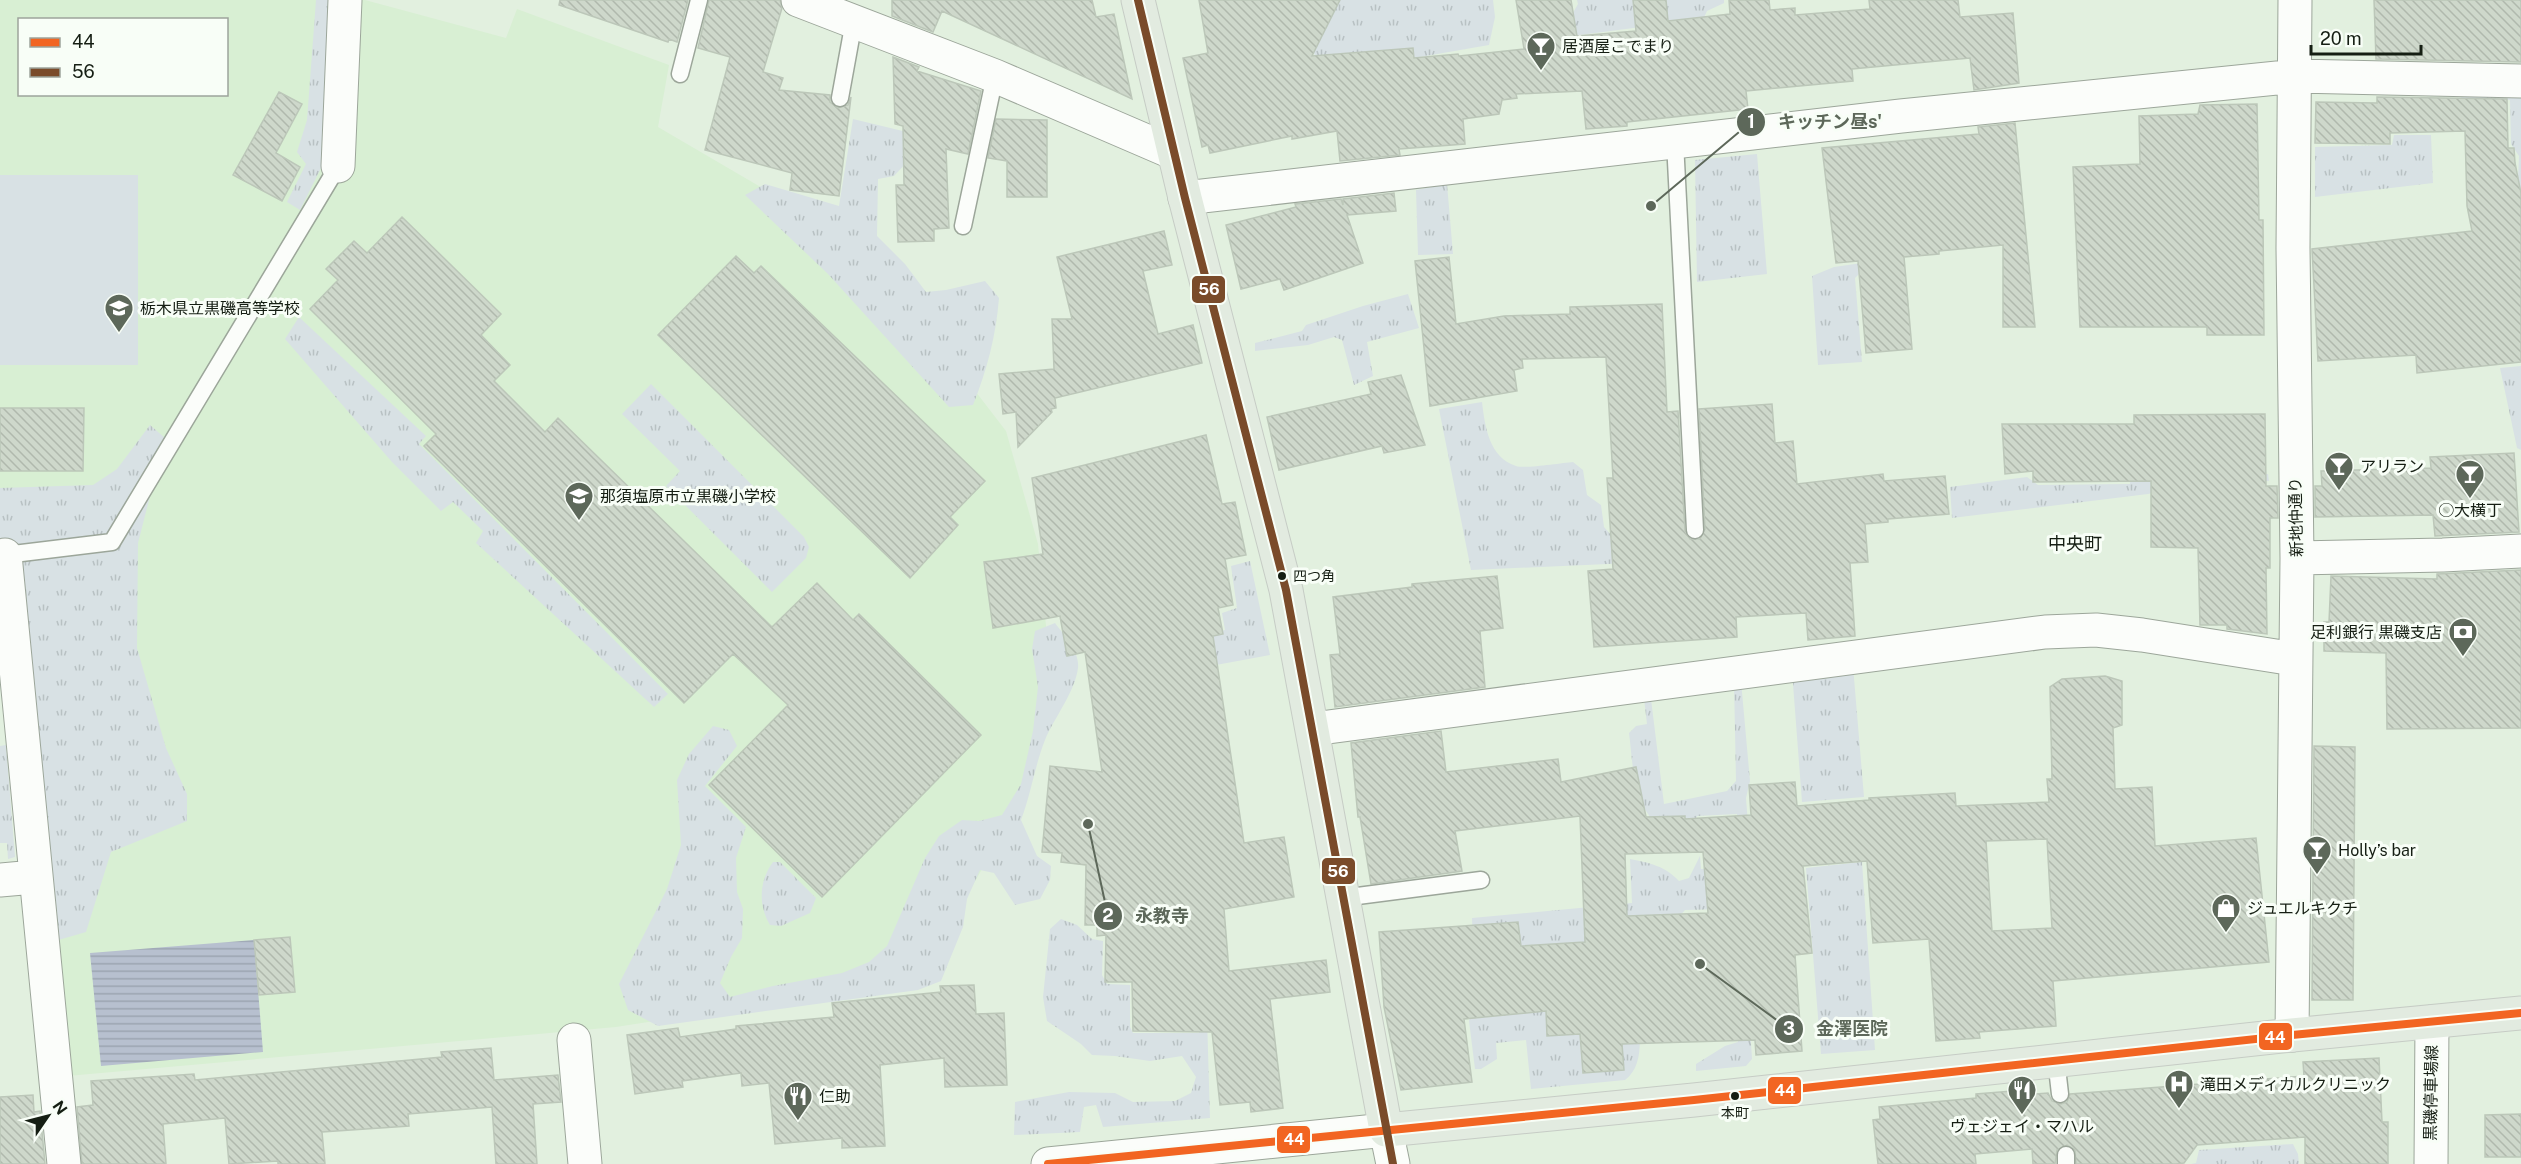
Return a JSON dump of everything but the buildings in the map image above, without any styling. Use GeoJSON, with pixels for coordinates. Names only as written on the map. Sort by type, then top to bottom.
{"type":"FeatureCollection","features":[{"type":"Feature","properties":{"kind":"main road"},"geometry":{"type":"LineString","coordinates":[[1138,0],[1185,198],[1286,590],[1386,1130],[1694,1100],[2056,1059],[2521,1013]]}},
{"type":"Feature","properties":{"kind":"street"},"geometry":{"type":"LineString","coordinates":[[338,166],[345,0]]}},
{"type":"Feature","properties":{"kind":"street"},"geometry":{"type":"LineString","coordinates":[[798,0],[995,76],[1174,153]]}},
{"type":"Feature","properties":{"kind":"street","name":"新地仲通り"},"geometry":{"type":"LineString","coordinates":[[2292,1035],[2294,659],[2297,558],[2293,248],[2295,0]]}},
{"type":"Feature","properties":{"kind":"street"},"geometry":{"type":"LineString","coordinates":[[1185,198],[1901,116],[2296,76],[2521,81]]}},
{"type":"Feature","properties":{"kind":"street"},"geometry":{"type":"LineString","coordinates":[[2297,558],[2521,551]]}},
{"type":"Feature","properties":{"kind":"street"},"geometry":{"type":"LineString","coordinates":[[2,555],[64,1164]]}},
{"type":"Feature","properties":{"kind":"street"},"geometry":{"type":"LineString","coordinates":[[1313,729],[2045,632],[2096,630],[2142,634],[2294,659]]}},
{"type":"Feature","properties":{"kind":"street"},"geometry":{"type":"LineString","coordinates":[[0,880],[34,877]]}},
{"type":"Feature","properties":{"kind":"street","name":"黒磯停車場線"},"geometry":{"type":"LineString","coordinates":[[2431,1164],[2432,1022]]}},
{"type":"Feature","properties":{"kind":"street"},"geometry":{"type":"LineString","coordinates":[[574,1040],[585,1164]]}},
{"type":"Feature","properties":{"kind":"street"},"geometry":{"type":"LineString","coordinates":[[1067,1163],[1386,1130],[1393,1164]]}},
{"type":"Feature","properties":{"kind":"lane"},"geometry":{"type":"LineString","coordinates":[[680,74],[699,0]]}},
{"type":"Feature","properties":{"kind":"lane"},"geometry":{"type":"LineString","coordinates":[[840,98],[854,21]]}},
{"type":"Feature","properties":{"kind":"lane"},"geometry":{"type":"LineString","coordinates":[[963,226],[995,76]]}},
{"type":"Feature","properties":{"kind":"lane"},"geometry":{"type":"LineString","coordinates":[[1675,142],[1695,530]]}},
{"type":"Feature","properties":{"kind":"lane"},"geometry":{"type":"LineString","coordinates":[[2,555],[112,542],[338,166]]}},
{"type":"Feature","properties":{"kind":"lane"},"geometry":{"type":"LineString","coordinates":[[1342,898],[1481,880]]}},
{"type":"Feature","properties":{"kind":"lane"},"geometry":{"type":"LineString","coordinates":[[2056,1059],[2060,1094]]}},
{"type":"Feature","properties":{"kind":"shaded area","name":"那須塩原市立黒磯小学校"},"geometry":{"type":"Polygon","coordinates":[[[0,0],[365,0],[506,38],[517,9],[669,65],[658,127],[865,248],[1006,431],[1038,544],[1049,656],[1023,797],[919,980],[616,1027],[56,1077],[0,555],[0,0]]]}},
{"type":"Feature","properties":{"kind":"green space"},"geometry":{"type":"Polygon","coordinates":[[[316,0],[338,0],[327,156],[300,210],[287,202],[306,164],[297,152],[307,120],[316,0]]]}},
{"type":"Feature","properties":{"kind":"green space"},"geometry":{"type":"Polygon","coordinates":[[[1283,0],[1493,0],[1495,17],[1489,45],[1420,57],[1320,66],[1308,40],[1283,0]]]}},
{"type":"Feature","properties":{"kind":"green space"},"geometry":{"type":"Polygon","coordinates":[[[1577,0],[1724,0],[1724,3],[1707,11],[1688,53],[1672,23],[1572,36],[1570,18],[1578,4],[1577,0]]]}},
{"type":"Feature","properties":{"kind":"green space"},"geometry":{"type":"Polygon","coordinates":[[[2461,92],[2521,94],[2521,190],[2518,179],[2519,156],[2511,144],[2510,100],[2461,100],[2461,92]]]}},
{"type":"Feature","properties":{"kind":"green space"},"geometry":{"type":"Polygon","coordinates":[[[853,119],[911,133],[909,160],[894,176],[878,179],[877,236],[905,264],[926,292],[985,281],[999,298],[990,353],[973,405],[949,407],[828,274],[745,195],[765,184],[839,206],[853,119]]]}},
{"type":"Feature","properties":{"kind":"green space"},"geometry":{"type":"Polygon","coordinates":[[[2394,135],[2431,135],[2433,183],[2315,197],[2315,147],[2392,145],[2394,135]]]}},
{"type":"Feature","properties":{"kind":"green space"},"geometry":{"type":"Polygon","coordinates":[[[1757,154],[1767,274],[1697,282],[1695,160],[1757,154]]]}},
{"type":"Feature","properties":{"kind":"green space"},"geometry":{"type":"Polygon","coordinates":[[[0,175],[138,175],[138,365],[0,365],[0,175]]]}},
{"type":"Feature","properties":{"kind":"green space"},"geometry":{"type":"Polygon","coordinates":[[[1447,184],[1453,254],[1418,255],[1416,190],[1447,184]]]}},
{"type":"Feature","properties":{"kind":"green space"},"geometry":{"type":"Polygon","coordinates":[[[1862,263],[1863,270],[1855,278],[1862,362],[1818,365],[1812,276],[1834,267],[1862,263]]]}},
{"type":"Feature","properties":{"kind":"green space"},"geometry":{"type":"Polygon","coordinates":[[[1408,294],[1419,328],[1367,342],[1373,376],[1354,385],[1342,340],[1334,337],[1308,345],[1255,351],[1255,343],[1302,331],[1306,325],[1408,294]]]}},
{"type":"Feature","properties":{"kind":"green space"},"geometry":{"type":"Polygon","coordinates":[[[299,317],[426,436],[419,444],[668,694],[654,707],[476,543],[483,531],[453,502],[441,511],[392,462],[285,339],[299,317]]]}},
{"type":"Feature","properties":{"kind":"green space"},"geometry":{"type":"Polygon","coordinates":[[[2521,366],[2521,450],[2517,448],[2500,368],[2521,366]]]}},
{"type":"Feature","properties":{"kind":"green space"},"geometry":{"type":"Polygon","coordinates":[[[651,384],[804,537],[809,547],[806,558],[772,592],[666,486],[680,471],[622,414],[651,384]]]}},
{"type":"Feature","properties":{"kind":"green space"},"geometry":{"type":"Polygon","coordinates":[[[1482,402],[1490,440],[1500,456],[1507,462],[1527,467],[1573,462],[1583,470],[1587,495],[1601,505],[1604,527],[1612,536],[1686,531],[1688,555],[1630,563],[1471,570],[1439,409],[1482,402]]]}},
{"type":"Feature","properties":{"kind":"green space"},"geometry":{"type":"Polygon","coordinates":[[[150,425],[165,438],[138,543],[137,648],[166,748],[187,794],[187,821],[111,852],[86,932],[55,941],[0,543],[0,488],[93,485],[117,469],[150,425]]]}},
{"type":"Feature","properties":{"kind":"green space"},"geometry":{"type":"Polygon","coordinates":[[[2132,453],[2198,472],[2268,474],[2269,481],[2198,483],[2148,494],[1952,518],[1950,487],[2027,477],[2038,485],[2130,484],[2132,453]]]}},
{"type":"Feature","properties":{"kind":"green space"},"geometry":{"type":"Polygon","coordinates":[[[1250,561],[1270,655],[1216,665],[1162,645],[1225,630],[1222,613],[1237,608],[1231,566],[1250,561]]]}},
{"type":"Feature","properties":{"kind":"green space"},"geometry":{"type":"Polygon","coordinates":[[[1055,623],[1074,650],[1078,668],[1069,696],[1045,740],[1021,820],[1037,856],[1051,866],[1050,880],[1040,899],[1015,905],[994,873],[980,870],[967,899],[963,927],[941,981],[918,990],[658,1026],[628,1010],[619,984],[667,889],[681,845],[677,780],[689,754],[713,726],[729,730],[737,746],[705,786],[746,827],[736,858],[737,892],[743,909],[742,938],[720,983],[730,997],[842,973],[869,962],[887,946],[925,858],[939,836],[962,820],[979,821],[1002,815],[1021,784],[1033,731],[1038,687],[1032,649],[1035,631],[1055,623]]]}},
{"type":"Feature","properties":{"kind":"green space"},"geometry":{"type":"Polygon","coordinates":[[[1853,666],[1864,797],[1802,802],[1792,671],[1853,666]]]}},
{"type":"Feature","properties":{"kind":"green space"},"geometry":{"type":"Polygon","coordinates":[[[1741,681],[1750,781],[1746,798],[1752,876],[1747,979],[1752,1059],[1746,1066],[1696,1071],[1696,1064],[1725,1046],[1738,1042],[1733,915],[1727,909],[1685,910],[1677,919],[1640,986],[1638,992],[1639,1051],[1633,1072],[1625,1080],[1531,1089],[1526,1040],[1496,1043],[1497,1059],[1481,1069],[1475,1069],[1469,1021],[1475,997],[1472,918],[1632,903],[1630,859],[1663,869],[1679,881],[1689,878],[1700,856],[1701,869],[1739,867],[1737,814],[1697,816],[1691,833],[1686,835],[1685,816],[1650,817],[1636,787],[1629,733],[1636,726],[1647,724],[1643,690],[1650,691],[1664,804],[1727,791],[1736,781],[1734,682],[1741,681]]]}},
{"type":"Feature","properties":{"kind":"green space"},"geometry":{"type":"Polygon","coordinates":[[[6,745],[15,857],[8,859],[7,843],[0,843],[0,746],[6,745]]]}},
{"type":"Feature","properties":{"kind":"green space"},"geometry":{"type":"Polygon","coordinates":[[[1202,848],[1210,1118],[1103,1127],[1096,1105],[1084,1107],[1080,1132],[1014,1135],[1015,1102],[1069,1092],[1115,1093],[1133,1102],[1175,1101],[1191,1093],[1196,1077],[1182,1056],[1150,1061],[1092,1055],[1081,1044],[1047,1021],[1043,997],[1050,929],[1061,919],[1077,925],[1092,939],[1103,941],[1102,975],[1107,984],[1130,985],[1130,1027],[1133,1033],[1199,1033],[1196,952],[1202,848]]]}},
{"type":"Feature","properties":{"kind":"green space"},"geometry":{"type":"Polygon","coordinates":[[[773,862],[780,862],[816,898],[810,913],[781,926],[770,925],[762,901],[765,877],[773,862]]]}},
{"type":"Feature","properties":{"kind":"green space"},"geometry":{"type":"Polygon","coordinates":[[[1862,862],[1875,1050],[1821,1054],[1806,868],[1862,862]]]}},
{"type":"Feature","properties":{"kind":"green space"},"geometry":{"type":"Polygon","coordinates":[[[2293,1144],[2298,1154],[2299,1164],[2191,1164],[2196,1163],[2199,1150],[2293,1144]]]}},
{"type":"Feature","properties":{"kind":"water"},"geometry":{"type":"Polygon","coordinates":[[[254,940],[263,1052],[101,1066],[90,953],[254,940]]]}},
{"type":"Feature","properties":{"kind":"transit line","name":"56"},"geometry":{"type":"LineString","coordinates":[[1138,0],[1185,198],[1286,590],[1393,1164]]}},
{"type":"Feature","properties":{"kind":"transit line","name":"44"},"geometry":{"type":"LineString","coordinates":[[1048,1164],[1694,1100],[2292,1035],[2521,1013]]}},
{"type":"Feature","properties":{"kind":"place","name":"居酒屋こでまり"},"geometry":{"type":"Point","coordinates":[1541,72]}},
{"type":"Feature","properties":{"kind":"place","name":"キッチン昼s'"},"geometry":{"type":"Point","coordinates":[1651,206]}},
{"type":"Feature","properties":{"kind":"place","name":"栃木県立黒磯高等学校"},"geometry":{"type":"Point","coordinates":[119,334]}},
{"type":"Feature","properties":{"kind":"place","name":"アリラン"},"geometry":{"type":"Point","coordinates":[2339,492]}},
{"type":"Feature","properties":{"kind":"place","name":"○大横丁"},"geometry":{"type":"Point","coordinates":[2470,500]}},
{"type":"Feature","properties":{"kind":"place","name":"那須塩原市立黒磯小学校"},"geometry":{"type":"Point","coordinates":[579,522]}},
{"type":"Feature","properties":{"kind":"place","name":"四つ角"},"geometry":{"type":"Point","coordinates":[1282,576]}},
{"type":"Feature","properties":{"kind":"place","name":"足利銀行 黒磯支店"},"geometry":{"type":"Point","coordinates":[2463,658]}},
{"type":"Feature","properties":{"kind":"place","name":"永教寺"},"geometry":{"type":"Point","coordinates":[1088,824]}},
{"type":"Feature","properties":{"kind":"place","name":"Holly’s bar"},"geometry":{"type":"Point","coordinates":[2317,876]}},
{"type":"Feature","properties":{"kind":"place","name":"ジュエルキクチ"},"geometry":{"type":"Point","coordinates":[2226,934]}},
{"type":"Feature","properties":{"kind":"place","name":"金澤医院"},"geometry":{"type":"Point","coordinates":[1700,964]}},
{"type":"Feature","properties":{"kind":"place","name":"本町"},"geometry":{"type":"Point","coordinates":[1735,1096]}},
{"type":"Feature","properties":{"kind":"place","name":"滝田メディカルクリニック"},"geometry":{"type":"Point","coordinates":[2179,1110]}},
{"type":"Feature","properties":{"kind":"place","name":"ヴェジェイ・マハル"},"geometry":{"type":"Point","coordinates":[2022,1116]}},
{"type":"Feature","properties":{"kind":"place","name":"仁助"},"geometry":{"type":"Point","coordinates":[798,1122]}},
{"type":"Feature","properties":{"kind":"district","name":"中央町"},"geometry":{"type":"Point","coordinates":[2075,543]}}]}
